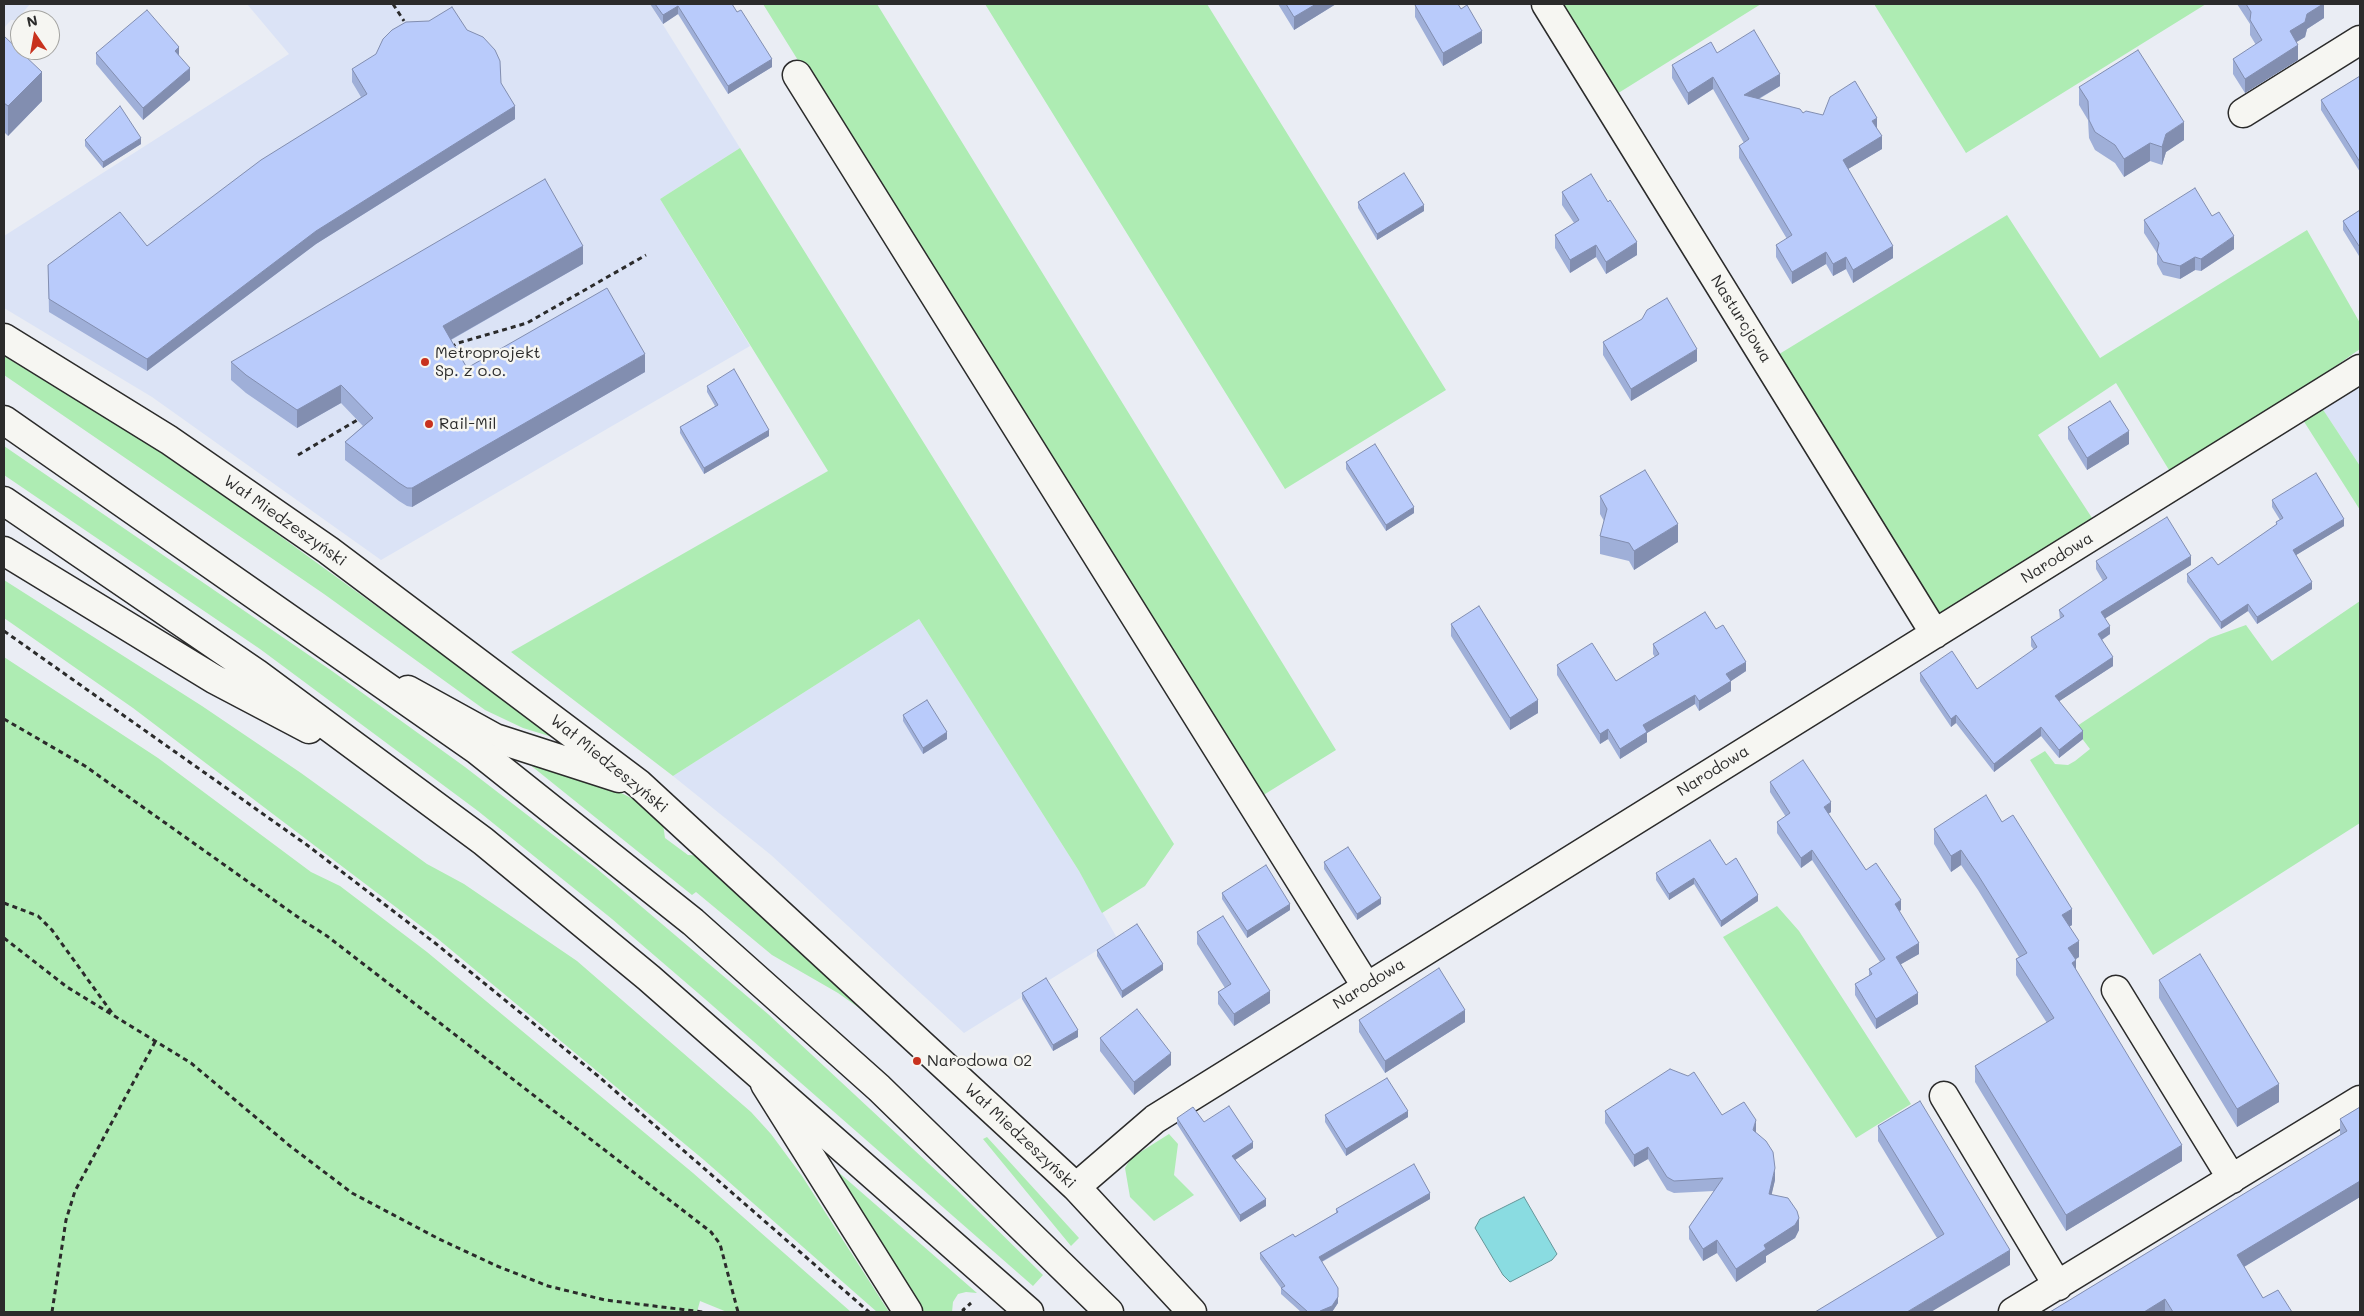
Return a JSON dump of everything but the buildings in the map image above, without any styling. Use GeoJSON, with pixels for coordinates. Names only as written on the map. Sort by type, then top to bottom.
{"type":"FeatureCollection","features":[{"type":"Feature","properties":{"kind":"street","name":"Nasturcjowa"},"geometry":{"type":"LineString","coordinates":[[1546,4],[1935,634]]}},
{"type":"Feature","properties":{"kind":"street"},"geometry":{"type":"LineString","coordinates":[[2243,113],[2360,40]]}},
{"type":"Feature","properties":{"kind":"street"},"geometry":{"type":"LineString","coordinates":[[797,75],[1366,986]]}},
{"type":"Feature","properties":{"kind":"street","name":"Wał Miedzeszyński"},"geometry":{"type":"LineString","coordinates":[[4,338],[169,440],[328,550],[639,784],[1076,1187],[1192,1312]]}},
{"type":"Feature","properties":{"kind":"street","name":"Narodowa"},"geometry":{"type":"LineString","coordinates":[[1076,1187],[1154,1119],[2360,368]]}},
{"type":"Feature","properties":{"kind":"street"},"geometry":{"type":"LineString","coordinates":[[4,420],[477,750],[693,922],[879,1088],[1109,1312]]}},
{"type":"Feature","properties":{"kind":"street"},"geometry":{"type":"LineString","coordinates":[[4,501],[256,673],[390,770],[483,841],[597,934],[1029,1312]]}},
{"type":"Feature","properties":{"kind":"street"},"geometry":{"type":"LineString","coordinates":[[4,551],[214,679],[390,770]]}},
{"type":"Feature","properties":{"kind":"street"},"geometry":{"type":"LineString","coordinates":[[340,653],[496,738],[639,784]]}},
{"type":"Feature","properties":{"kind":"street"},"geometry":{"type":"LineString","coordinates":[[2116,990],[2232,1179]]}},
{"type":"Feature","properties":{"kind":"street"},"geometry":{"type":"LineString","coordinates":[[759,1074],[908,1312]]}},
{"type":"Feature","properties":{"kind":"street"},"geometry":{"type":"LineString","coordinates":[[1944,1096],[2058,1286]]}},
{"type":"Feature","properties":{"kind":"street"},"geometry":{"type":"LineString","coordinates":[[2013,1312],[2360,1100]]}},
{"type":"Feature","properties":{"kind":"path"},"geometry":{"type":"LineString","coordinates":[[393,4],[404,21]]}},
{"type":"Feature","properties":{"kind":"path"},"geometry":{"type":"LineString","coordinates":[[446,350],[458,343],[527,323],[646,255]]}},
{"type":"Feature","properties":{"kind":"path"},"geometry":{"type":"LineString","coordinates":[[298,455],[366,415]]}},
{"type":"Feature","properties":{"kind":"path"},"geometry":{"type":"LineString","coordinates":[[4,631],[307,846],[434,943],[598,1076],[870,1312]]}},
{"type":"Feature","properties":{"kind":"path"},"geometry":{"type":"LineString","coordinates":[[4,719],[84,766],[327,936],[711,1232],[720,1244],[738,1312]]}},
{"type":"Feature","properties":{"kind":"path"},"geometry":{"type":"LineString","coordinates":[[4,903],[38,916],[52,930],[114,1016]]}},
{"type":"Feature","properties":{"kind":"path"},"geometry":{"type":"LineString","coordinates":[[4,938],[67,987],[155,1042],[191,1062],[290,1146],[352,1193],[439,1240],[548,1286],[605,1300],[702,1312]]}},
{"type":"Feature","properties":{"kind":"path"},"geometry":{"type":"LineString","coordinates":[[52,1312],[66,1220],[75,1191],[155,1042]]}},
{"type":"Feature","properties":{"kind":"shaded area"},"geometry":{"type":"Polygon","coordinates":[[[4,4],[30,4],[25,10],[10,10],[10,21],[4,28],[4,4]]]}},
{"type":"Feature","properties":{"kind":"shaded area"},"geometry":{"type":"Polygon","coordinates":[[[247,4],[650,4],[740,148],[660,199],[750,346],[381,560],[152,397],[4,308],[4,236],[289,54],[247,4]]]}},
{"type":"Feature","properties":{"kind":"shaded area"},"geometry":{"type":"Polygon","coordinates":[[[2360,385],[2360,466],[2322,408],[2360,385]]]}},
{"type":"Feature","properties":{"kind":"shaded area"},"geometry":{"type":"Polygon","coordinates":[[[919,619],[1079,871],[1117,938],[964,1033],[771,855],[673,776],[919,619]]]}},
{"type":"Feature","properties":{"kind":"green space"},"geometry":{"type":"Polygon","coordinates":[[[763,4],[877,4],[1336,750],[1257,799],[763,4]]]}},
{"type":"Feature","properties":{"kind":"green space"},"geometry":{"type":"Polygon","coordinates":[[[985,4],[1207,4],[1446,390],[1285,489],[985,4]]]}},
{"type":"Feature","properties":{"kind":"green space"},"geometry":{"type":"Polygon","coordinates":[[[1555,4],[1761,4],[1612,97],[1555,4]]]}},
{"type":"Feature","properties":{"kind":"green space"},"geometry":{"type":"Polygon","coordinates":[[[1874,4],[2206,4],[1966,153],[1874,4]]]}},
{"type":"Feature","properties":{"kind":"green space"},"geometry":{"type":"Polygon","coordinates":[[[740,148],[1174,844],[1145,886],[1102,913],[1079,871],[919,619],[673,776],[511,652],[828,471],[660,199],[740,148]]]}},
{"type":"Feature","properties":{"kind":"green space"},"geometry":{"type":"Polygon","coordinates":[[[2007,215],[2100,358],[2307,230],[2360,323],[2360,349],[2316,380],[2169,470],[2116,383],[2038,435],[2094,521],[1937,618],[1776,356],[2007,215]]]}},
{"type":"Feature","properties":{"kind":"green space"},"geometry":{"type":"Polygon","coordinates":[[[4,356],[154,448],[236,504],[559,739],[523,728],[485,710],[324,594],[4,375],[4,356]]]}},
{"type":"Feature","properties":{"kind":"green space"},"geometry":{"type":"Polygon","coordinates":[[[2322,408],[2360,466],[2360,510],[2303,420],[2322,408]]]}},
{"type":"Feature","properties":{"kind":"green space"},"geometry":{"type":"Polygon","coordinates":[[[4,446],[332,671],[465,767],[596,868],[768,1014],[956,1189],[1043,1275],[1033,1286],[612,919],[478,811],[260,649],[4,475],[4,446]]]}},
{"type":"Feature","properties":{"kind":"green space"},"geometry":{"type":"Polygon","coordinates":[[[4,580],[202,706],[301,773],[427,864],[464,884],[577,961],[751,1112],[771,1134],[802,1176],[889,1312],[877,1312],[704,1160],[438,939],[133,708],[4,618],[4,580]]]}},
{"type":"Feature","properties":{"kind":"green space"},"geometry":{"type":"Polygon","coordinates":[[[2360,601],[2360,823],[2153,955],[2030,760],[2045,751],[2055,764],[2068,765],[2075,761],[2090,749],[2074,728],[2210,638],[2246,625],[2272,661],[2360,601]]]}},
{"type":"Feature","properties":{"kind":"green space"},"geometry":{"type":"Polygon","coordinates":[[[4,657],[158,758],[311,872],[340,886],[427,952],[693,1173],[851,1312],[727,1312],[700,1301],[697,1312],[4,1312],[4,657]]]}},
{"type":"Feature","properties":{"kind":"green space"},"geometry":{"type":"Polygon","coordinates":[[[519,756],[606,785],[633,799],[656,815],[663,824],[665,838],[688,855],[706,856],[837,970],[972,1101],[1029,1164],[913,1046],[838,993],[772,955],[696,892],[692,895],[519,756]]]}},
{"type":"Feature","properties":{"kind":"green space"},"geometry":{"type":"Polygon","coordinates":[[[1777,906],[1799,931],[1911,1104],[1856,1138],[1723,937],[1777,906]]]}},
{"type":"Feature","properties":{"kind":"green space"},"geometry":{"type":"Polygon","coordinates":[[[1169,1134],[1178,1144],[1174,1175],[1194,1195],[1154,1221],[1130,1197],[1125,1168],[1131,1158],[1169,1134]]]}},
{"type":"Feature","properties":{"kind":"green space"},"geometry":{"type":"Polygon","coordinates":[[[987,1137],[1079,1238],[1071,1246],[983,1139],[987,1137]]]}},
{"type":"Feature","properties":{"kind":"green space"},"geometry":{"type":"Polygon","coordinates":[[[829,1164],[977,1293],[966,1292],[958,1294],[953,1302],[952,1312],[919,1312],[829,1164]]]}},
{"type":"Feature","properties":{"kind":"water"},"geometry":{"type":"Polygon","coordinates":[[[1524,1197],[1557,1254],[1552,1260],[1510,1282],[1503,1275],[1475,1228],[1480,1219],[1524,1197]]]}},
{"type":"Feature","properties":{"kind":"place","name":"Metroprojekt Sp. z o.o."},"geometry":{"type":"Point","coordinates":[425,362]}},
{"type":"Feature","properties":{"kind":"place","name":"Rail-Mil"},"geometry":{"type":"Point","coordinates":[429,424]}},
{"type":"Feature","properties":{"kind":"place","name":"Narodowa 02"},"geometry":{"type":"Point","coordinates":[917,1061]}}]}
